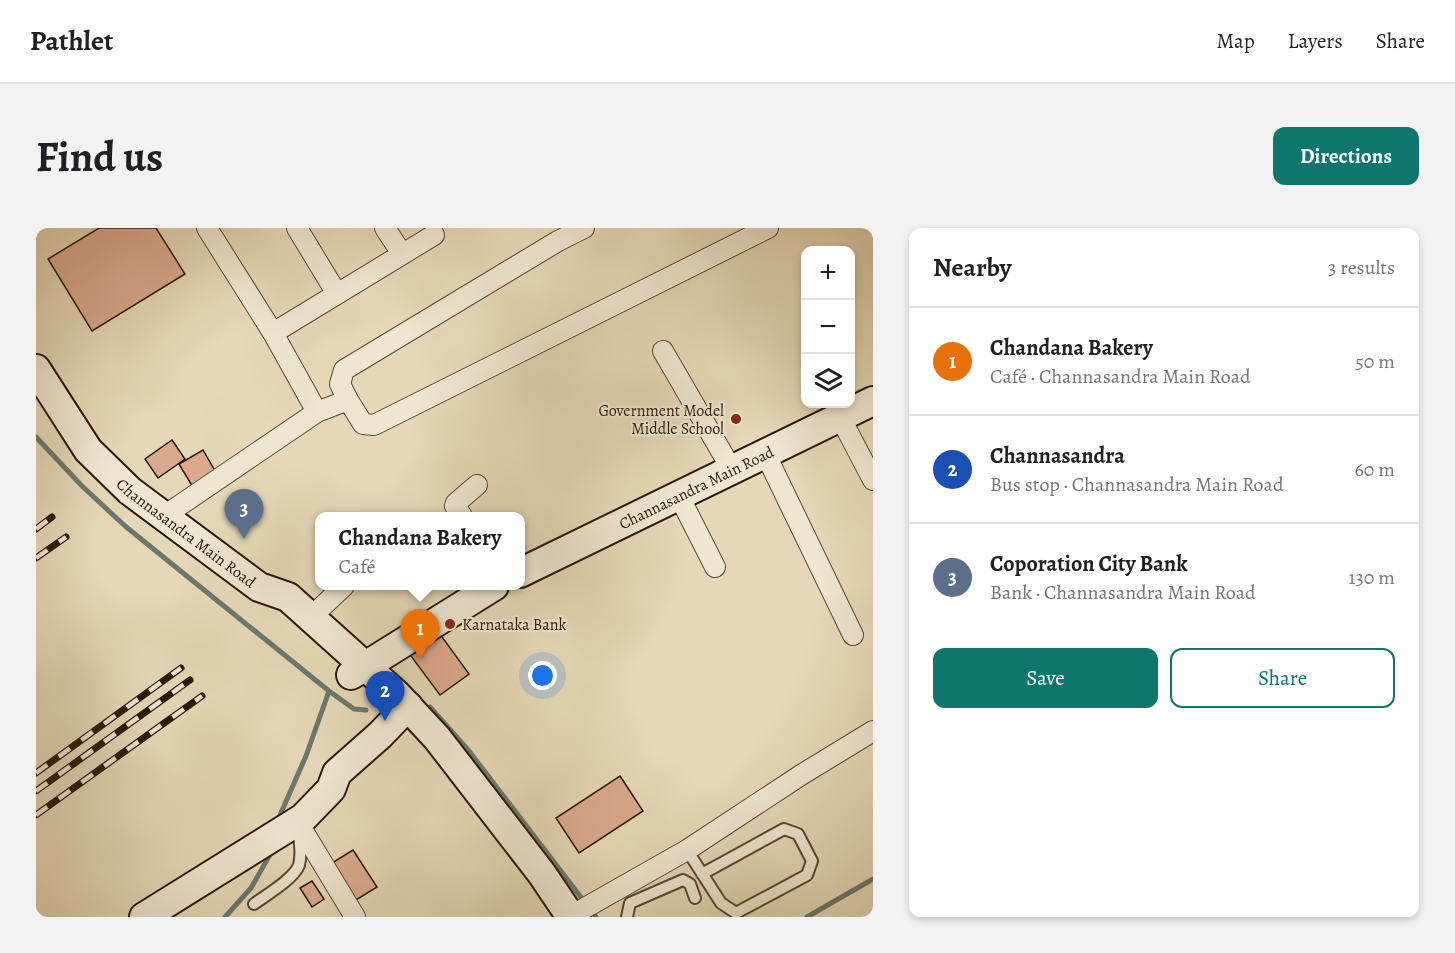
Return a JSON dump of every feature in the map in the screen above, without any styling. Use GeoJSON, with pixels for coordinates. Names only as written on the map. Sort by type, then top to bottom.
{"type":"FeatureCollection","features":[{"type":"Feature","properties":{"kind":"main road","name":"Channasandra Main Road"},"geometry":{"type":"LineString","coordinates":[[36,369],[88,450],[130,491],[259,587],[288,597],[357,670],[409,718],[437,738],[542,874],[577,913]]}},
{"type":"Feature","properties":{"kind":"main road","name":"Channasandra Main Road"},"geometry":{"type":"LineString","coordinates":[[525,571],[873,401]]}},
{"type":"Feature","properties":{"kind":"main road"},"geometry":{"type":"LineString","coordinates":[[259,587],[275,610],[357,670],[486,590]]}},
{"type":"Feature","properties":{"kind":"main road","name":"Channasandra Main Road"},"geometry":{"type":"LineString","coordinates":[[409,718],[425,747],[549,917]]}},
{"type":"Feature","properties":{"kind":"main road"},"geometry":{"type":"LineString","coordinates":[[144,917],[297,821],[331,789],[348,783],[392,747],[409,718]]}},
{"type":"Feature","properties":{"kind":"street"},"geometry":{"type":"LineString","coordinates":[[207,228],[273,333],[317,412]]}},
{"type":"Feature","properties":{"kind":"street"},"geometry":{"type":"LineString","coordinates":[[297,228],[337,294]]}},
{"type":"Feature","properties":{"kind":"street"},"geometry":{"type":"LineString","coordinates":[[385,228],[402,254]]}},
{"type":"Feature","properties":{"kind":"street"},"geometry":{"type":"LineString","coordinates":[[584,228],[554,234],[344,370],[340,384],[363,424],[374,425],[768,228]]}},
{"type":"Feature","properties":{"kind":"street"},"geometry":{"type":"LineString","coordinates":[[273,333],[434,235]]}},
{"type":"Feature","properties":{"kind":"street"},"geometry":{"type":"LineString","coordinates":[[663,351],[732,470]]}},
{"type":"Feature","properties":{"kind":"street"},"geometry":{"type":"LineString","coordinates":[[164,516],[317,412],[348,400]]}},
{"type":"Feature","properties":{"kind":"street"},"geometry":{"type":"LineString","coordinates":[[840,417],[873,480]]}},
{"type":"Feature","properties":{"kind":"street"},"geometry":{"type":"LineString","coordinates":[[765,453],[853,635]]}},
{"type":"Feature","properties":{"kind":"street"},"geometry":{"type":"LineString","coordinates":[[459,512],[455,506],[456,502],[477,485]]}},
{"type":"Feature","properties":{"kind":"street"},"geometry":{"type":"LineString","coordinates":[[679,496],[716,567]]}},
{"type":"Feature","properties":{"kind":"street"},"geometry":{"type":"LineString","coordinates":[[310,618],[339,590]]}},
{"type":"Feature","properties":{"kind":"street"},"geometry":{"type":"LineString","coordinates":[[577,913],[687,850],[873,731]]}},
{"type":"Feature","properties":{"kind":"street"},"geometry":{"type":"LineString","coordinates":[[297,821],[354,917]]}},
{"type":"Feature","properties":{"kind":"lane"},"geometry":{"type":"LineString","coordinates":[[254,904],[292,875],[299,865],[297,821]]}},
{"type":"Feature","properties":{"kind":"lane"},"geometry":{"type":"LineString","coordinates":[[687,850],[702,874],[721,903],[736,913],[807,875],[813,861],[798,834],[784,829],[702,874]]}},
{"type":"Feature","properties":{"kind":"lane"},"geometry":{"type":"LineString","coordinates":[[627,917],[630,903],[683,880],[690,884],[695,898]]}},
{"type":"Feature","properties":{"kind":"building"},"geometry":{"type":"Polygon","coordinates":[[[99,228],[156,228],[185,274],[92,331],[48,259],[99,228]]]}},
{"type":"Feature","properties":{"kind":"building"},"geometry":{"type":"Polygon","coordinates":[[[172,440],[185,459],[158,478],[145,459],[172,440]]]}},
{"type":"Feature","properties":{"kind":"building"},"geometry":{"type":"Polygon","coordinates":[[[203,450],[218,476],[194,489],[179,464],[203,450]]]}},
{"type":"Feature","properties":{"kind":"building"},"geometry":{"type":"Polygon","coordinates":[[[437,630],[469,674],[440,695],[408,652],[437,630]]]}},
{"type":"Feature","properties":{"kind":"building"},"geometry":{"type":"Polygon","coordinates":[[[620,776],[643,811],[579,853],[556,818],[620,776]]]}},
{"type":"Feature","properties":{"kind":"building"},"geometry":{"type":"Polygon","coordinates":[[[353,850],[377,887],[356,900],[332,863],[353,850]]]}},
{"type":"Feature","properties":{"kind":"building"},"geometry":{"type":"Polygon","coordinates":[[[312,881],[324,899],[312,907],[300,888],[312,881]]]}},
{"type":"Feature","properties":{"kind":"waterway"},"geometry":{"type":"LineString","coordinates":[[36,437],[82,486],[125,526],[329,691],[354,709],[366,710]]}},
{"type":"Feature","properties":{"kind":"waterway"},"geometry":{"type":"LineString","coordinates":[[277,822],[306,756],[329,691]]}},
{"type":"Feature","properties":{"kind":"waterway"},"geometry":{"type":"LineString","coordinates":[[430,707],[469,751],[596,917]]}},
{"type":"Feature","properties":{"kind":"waterway"},"geometry":{"type":"LineString","coordinates":[[225,917],[251,888],[272,851]]}},
{"type":"Feature","properties":{"kind":"waterway"},"geometry":{"type":"LineString","coordinates":[[807,917],[873,879]]}},
{"type":"Feature","properties":{"kind":"railway"},"geometry":{"type":"LineString","coordinates":[[36,529],[52,517]]}},
{"type":"Feature","properties":{"kind":"railway"},"geometry":{"type":"LineString","coordinates":[[36,558],[66,537]]}},
{"type":"Feature","properties":{"kind":"railway"},"geometry":{"type":"LineString","coordinates":[[36,773],[181,668]]}},
{"type":"Feature","properties":{"kind":"railway"},"geometry":{"type":"LineString","coordinates":[[36,791],[190,680]]}},
{"type":"Feature","properties":{"kind":"railway"},"geometry":{"type":"LineString","coordinates":[[36,815],[202,696]]}},
{"type":"Feature","properties":{"kind":"place","name":"Government Model Middle School"},"geometry":{"type":"Point","coordinates":[736,419]}},
{"type":"Feature","properties":{"kind":"place","name":"Coporation City Bank"},"geometry":{"type":"Point","coordinates":[244,539]}},
{"type":"Feature","properties":{"kind":"place","name":"Karnataka Bank"},"geometry":{"type":"Point","coordinates":[450,624]}},
{"type":"Feature","properties":{"kind":"place","name":"Chandana Bakery"},"geometry":{"type":"Point","coordinates":[420,659]}},
{"type":"Feature","properties":{"kind":"place","name":"Channasandra"},"geometry":{"type":"Point","coordinates":[385,721]}}]}
